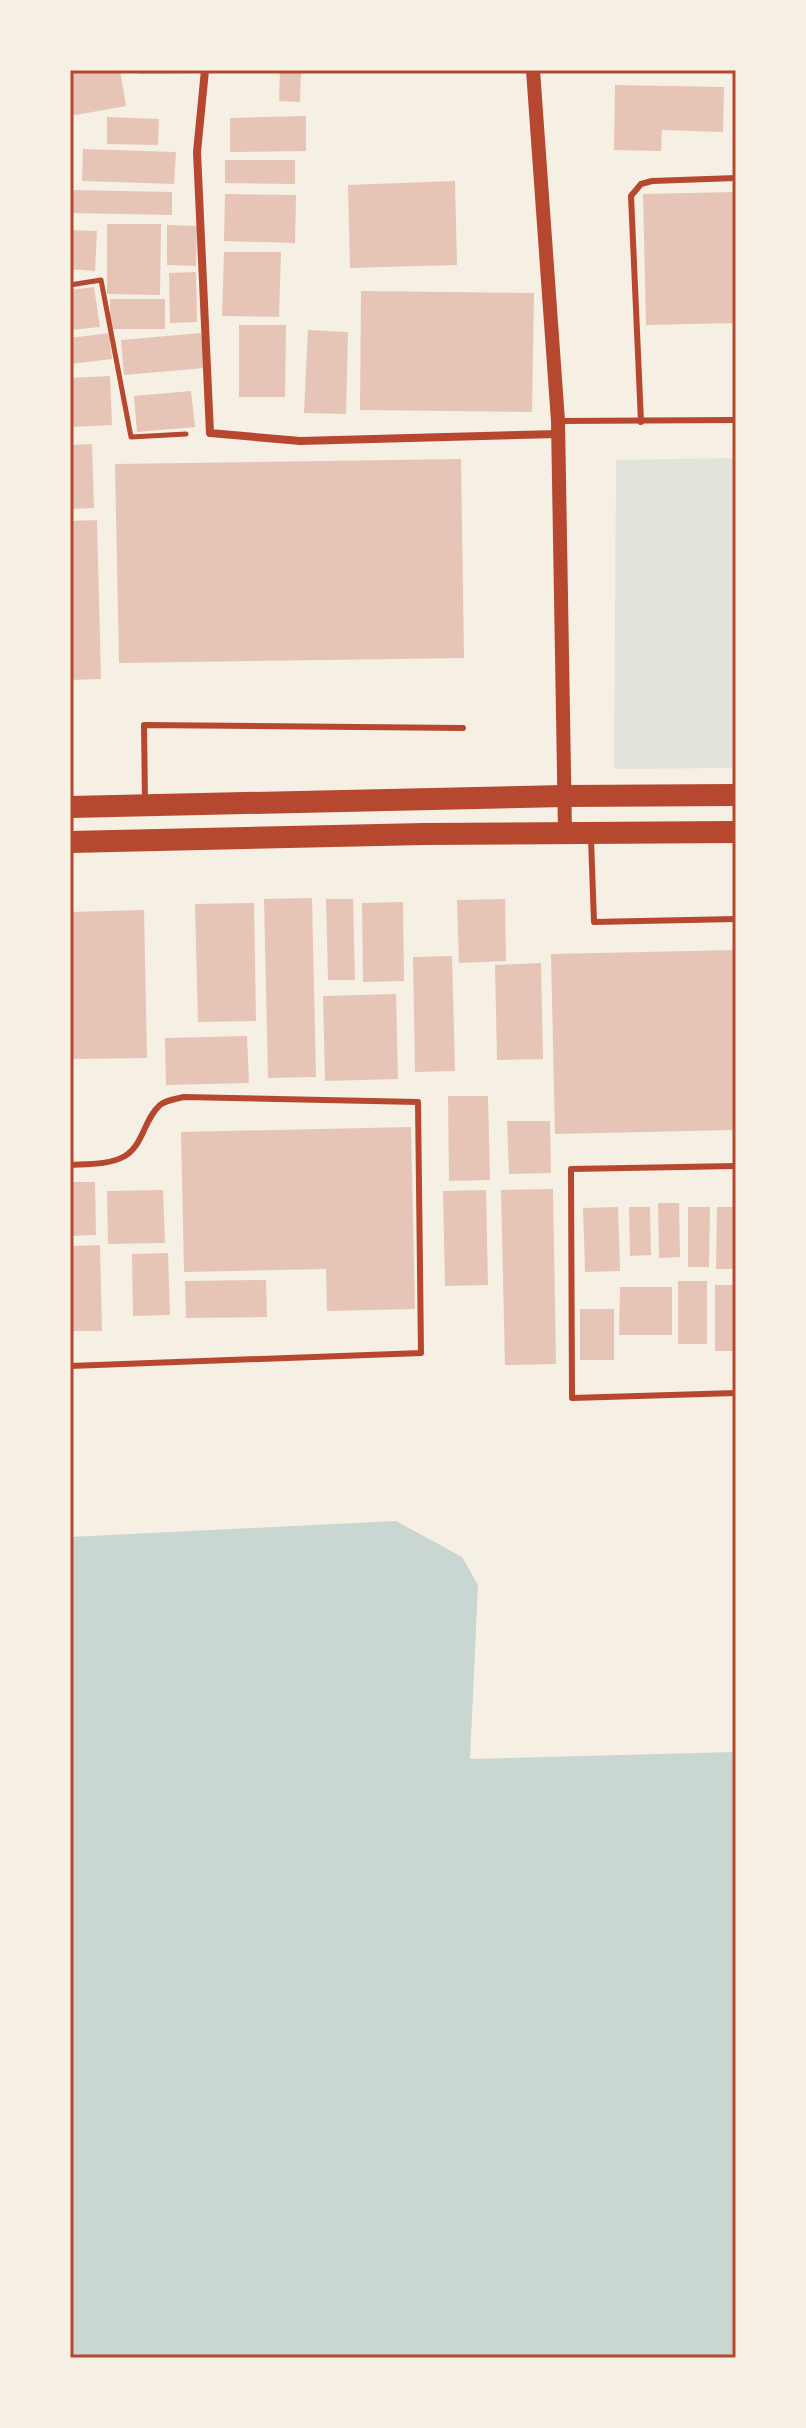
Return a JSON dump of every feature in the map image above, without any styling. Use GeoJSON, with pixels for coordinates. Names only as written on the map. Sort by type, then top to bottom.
{"type":"FeatureCollection","features":[{"type":"Feature","properties":{"kind":"highway"},"geometry":{"type":"LineString","coordinates":[[70,807],[736,795]]}},
{"type":"Feature","properties":{"kind":"highway"},"geometry":{"type":"LineString","coordinates":[[70,842],[565,832],[736,832]]}},
{"type":"Feature","properties":{"kind":"street"},"geometry":{"type":"LineString","coordinates":[[205,70],[197,152],[210,433],[300,441],[558,428]]}},
{"type":"Feature","properties":{"kind":"street"},"geometry":{"type":"LineString","coordinates":[[533,70],[558,428],[565,832]]}},
{"type":"Feature","properties":{"kind":"lane"},"geometry":{"type":"LineString","coordinates":[[641,422],[631,196],[641,184],[652,181],[736,178]]}},
{"type":"Feature","properties":{"kind":"lane"},"geometry":{"type":"LineString","coordinates":[[558,428],[736,420]]}},
{"type":"Feature","properties":{"kind":"lane"},"geometry":{"type":"LineString","coordinates":[[145,804],[144,725],[463,728]]}},
{"type":"Feature","properties":{"kind":"lane"},"geometry":{"type":"LineString","coordinates":[[591,832],[594,922],[736,919]]}},
{"type":"Feature","properties":{"kind":"lane"},"geometry":{"type":"LineString","coordinates":[[70,1165],[109,1162],[123,1157],[133,1150],[151,1115],[163,1103],[184,1097],[418,1102],[421,1353],[70,1366]]}},
{"type":"Feature","properties":{"kind":"lane"},"geometry":{"type":"LineString","coordinates":[[736,1166],[571,1169],[571,1230],[572,1398],[736,1393]]}},
{"type":"Feature","properties":{"kind":"path"},"geometry":{"type":"LineString","coordinates":[[70,285],[101,280],[131,437],[210,433]]}},
{"type":"Feature","properties":{"kind":"shaded area"},"geometry":{"type":"Polygon","coordinates":[[[736,458],[736,768],[614,769],[616,460],[736,458]]]}},
{"type":"Feature","properties":{"kind":"shaded area"},"geometry":{"type":"Polygon","coordinates":[[[396,1521],[462,1557],[478,1585],[470,1759],[736,1752],[736,2358],[70,2358],[70,1537],[396,1521]]]}},
{"type":"Feature","properties":{"kind":"building"},"geometry":{"type":"Polygon","coordinates":[[[120,70],[126,106],[70,116],[70,74],[120,70]]]}},
{"type":"Feature","properties":{"kind":"building"},"geometry":{"type":"Polygon","coordinates":[[[140,70],[192,70],[192,73],[140,74],[140,70]]]}},
{"type":"Feature","properties":{"kind":"building"},"geometry":{"type":"Polygon","coordinates":[[[280,70],[301,70],[300,102],[279,101],[280,70]]]}},
{"type":"Feature","properties":{"kind":"building"},"geometry":{"type":"Polygon","coordinates":[[[615,85],[724,87],[723,132],[662,130],[661,151],[614,150],[615,85]]]}},
{"type":"Feature","properties":{"kind":"building"},"geometry":{"type":"Polygon","coordinates":[[[306,116],[306,151],[230,152],[230,118],[306,116]]]}},
{"type":"Feature","properties":{"kind":"building"},"geometry":{"type":"Polygon","coordinates":[[[107,117],[159,119],[158,145],[107,144],[107,117]]]}},
{"type":"Feature","properties":{"kind":"building"},"geometry":{"type":"Polygon","coordinates":[[[83,149],[176,152],[174,184],[82,181],[83,149]]]}},
{"type":"Feature","properties":{"kind":"building"},"geometry":{"type":"Polygon","coordinates":[[[225,160],[295,160],[295,184],[225,183],[225,160]]]}},
{"type":"Feature","properties":{"kind":"building"},"geometry":{"type":"Polygon","coordinates":[[[455,181],[457,265],[350,268],[348,185],[455,181]]]}},
{"type":"Feature","properties":{"kind":"building"},"geometry":{"type":"Polygon","coordinates":[[[71,190],[172,192],[172,215],[70,213],[71,190]]]}},
{"type":"Feature","properties":{"kind":"building"},"geometry":{"type":"Polygon","coordinates":[[[736,192],[736,323],[646,325],[643,194],[736,192]]]}},
{"type":"Feature","properties":{"kind":"building"},"geometry":{"type":"Polygon","coordinates":[[[225,194],[296,195],[295,243],[224,241],[225,194]]]}},
{"type":"Feature","properties":{"kind":"building"},"geometry":{"type":"Polygon","coordinates":[[[107,224],[161,224],[160,295],[107,294],[107,224]]]}},
{"type":"Feature","properties":{"kind":"building"},"geometry":{"type":"Polygon","coordinates":[[[167,225],[197,226],[196,266],[167,265],[167,225]]]}},
{"type":"Feature","properties":{"kind":"building"},"geometry":{"type":"Polygon","coordinates":[[[70,230],[97,231],[95,271],[70,269],[70,230]]]}},
{"type":"Feature","properties":{"kind":"building"},"geometry":{"type":"Polygon","coordinates":[[[224,252],[281,252],[279,317],[222,316],[224,252]]]}},
{"type":"Feature","properties":{"kind":"building"},"geometry":{"type":"Polygon","coordinates":[[[196,272],[197,322],[170,323],[169,273],[196,272]]]}},
{"type":"Feature","properties":{"kind":"building"},"geometry":{"type":"Polygon","coordinates":[[[94,287],[100,327],[70,330],[70,290],[94,287]]]}},
{"type":"Feature","properties":{"kind":"building"},"geometry":{"type":"Polygon","coordinates":[[[361,291],[534,293],[532,412],[360,410],[361,291]]]}},
{"type":"Feature","properties":{"kind":"building"},"geometry":{"type":"Polygon","coordinates":[[[110,299],[165,299],[165,329],[110,329],[110,299]]]}},
{"type":"Feature","properties":{"kind":"building"},"geometry":{"type":"Polygon","coordinates":[[[239,325],[286,325],[285,397],[239,397],[239,325]]]}},
{"type":"Feature","properties":{"kind":"building"},"geometry":{"type":"Polygon","coordinates":[[[308,330],[348,332],[346,414],[304,413],[308,330]]]}},
{"type":"Feature","properties":{"kind":"building"},"geometry":{"type":"Polygon","coordinates":[[[109,333],[112,359],[70,364],[70,338],[109,333]]]}},
{"type":"Feature","properties":{"kind":"building"},"geometry":{"type":"Polygon","coordinates":[[[201,333],[205,368],[124,375],[121,340],[201,333]]]}},
{"type":"Feature","properties":{"kind":"building"},"geometry":{"type":"Polygon","coordinates":[[[110,376],[112,425],[71,427],[70,378],[110,376]]]}},
{"type":"Feature","properties":{"kind":"building"},"geometry":{"type":"Polygon","coordinates":[[[191,391],[195,427],[137,432],[134,396],[191,391]]]}},
{"type":"Feature","properties":{"kind":"building"},"geometry":{"type":"Polygon","coordinates":[[[92,444],[94,508],[70,509],[70,445],[92,444]]]}},
{"type":"Feature","properties":{"kind":"building"},"geometry":{"type":"Polygon","coordinates":[[[461,459],[464,658],[119,663],[115,464],[461,459]]]}},
{"type":"Feature","properties":{"kind":"building"},"geometry":{"type":"Polygon","coordinates":[[[97,520],[101,679],[70,680],[70,521],[97,520]]]}},
{"type":"Feature","properties":{"kind":"building"},"geometry":{"type":"Polygon","coordinates":[[[312,898],[316,1077],[268,1078],[264,899],[312,898]]]}},
{"type":"Feature","properties":{"kind":"building"},"geometry":{"type":"Polygon","coordinates":[[[326,899],[353,899],[355,980],[328,980],[326,899]]]}},
{"type":"Feature","properties":{"kind":"building"},"geometry":{"type":"Polygon","coordinates":[[[505,899],[506,961],[459,963],[457,900],[505,899]]]}},
{"type":"Feature","properties":{"kind":"building"},"geometry":{"type":"Polygon","coordinates":[[[403,902],[404,981],[363,982],[362,903],[403,902]]]}},
{"type":"Feature","properties":{"kind":"building"},"geometry":{"type":"Polygon","coordinates":[[[254,903],[256,1021],[198,1022],[195,904],[254,903]]]}},
{"type":"Feature","properties":{"kind":"building"},"geometry":{"type":"Polygon","coordinates":[[[144,910],[147,1058],[70,1059],[70,912],[144,910]]]}},
{"type":"Feature","properties":{"kind":"building"},"geometry":{"type":"Polygon","coordinates":[[[736,950],[736,1130],[555,1134],[551,954],[736,950]]]}},
{"type":"Feature","properties":{"kind":"building"},"geometry":{"type":"Polygon","coordinates":[[[452,956],[455,1071],[415,1072],[413,957],[452,956]]]}},
{"type":"Feature","properties":{"kind":"building"},"geometry":{"type":"Polygon","coordinates":[[[541,963],[543,1059],[497,1060],[495,965],[541,963]]]}},
{"type":"Feature","properties":{"kind":"building"},"geometry":{"type":"Polygon","coordinates":[[[396,994],[398,1079],[325,1081],[323,996],[396,994]]]}},
{"type":"Feature","properties":{"kind":"building"},"geometry":{"type":"Polygon","coordinates":[[[247,1036],[249,1083],[166,1085],[165,1038],[247,1036]]]}},
{"type":"Feature","properties":{"kind":"building"},"geometry":{"type":"Polygon","coordinates":[[[448,1096],[488,1096],[490,1180],[449,1181],[448,1096]]]}},
{"type":"Feature","properties":{"kind":"building"},"geometry":{"type":"Polygon","coordinates":[[[507,1121],[550,1121],[551,1173],[509,1174],[507,1121]]]}},
{"type":"Feature","properties":{"kind":"building"},"geometry":{"type":"Polygon","coordinates":[[[411,1127],[415,1309],[327,1311],[326,1269],[184,1272],[181,1132],[411,1127]]]}},
{"type":"Feature","properties":{"kind":"building"},"geometry":{"type":"Polygon","coordinates":[[[70,1182],[95,1182],[96,1235],[70,1236],[70,1182]]]}},
{"type":"Feature","properties":{"kind":"building"},"geometry":{"type":"Polygon","coordinates":[[[553,1189],[556,1364],[505,1365],[501,1190],[553,1189]]]}},
{"type":"Feature","properties":{"kind":"building"},"geometry":{"type":"Polygon","coordinates":[[[163,1190],[165,1243],[108,1244],[107,1191],[163,1190]]]}},
{"type":"Feature","properties":{"kind":"building"},"geometry":{"type":"Polygon","coordinates":[[[486,1190],[488,1285],[445,1286],[443,1191],[486,1190]]]}},
{"type":"Feature","properties":{"kind":"building"},"geometry":{"type":"Polygon","coordinates":[[[658,1203],[679,1203],[680,1257],[659,1258],[658,1203]]]}},
{"type":"Feature","properties":{"kind":"building"},"geometry":{"type":"Polygon","coordinates":[[[618,1207],[620,1271],[585,1272],[583,1208],[618,1207]]]}},
{"type":"Feature","properties":{"kind":"building"},"geometry":{"type":"Polygon","coordinates":[[[629,1207],[650,1207],[651,1255],[630,1256],[629,1207]]]}},
{"type":"Feature","properties":{"kind":"building"},"geometry":{"type":"Polygon","coordinates":[[[688,1207],[710,1207],[709,1267],[688,1267],[688,1207]]]}},
{"type":"Feature","properties":{"kind":"building"},"geometry":{"type":"Polygon","coordinates":[[[717,1207],[734,1207],[734,1269],[716,1269],[717,1207]]]}},
{"type":"Feature","properties":{"kind":"building"},"geometry":{"type":"Polygon","coordinates":[[[100,1245],[102,1331],[70,1331],[70,1246],[100,1245]]]}},
{"type":"Feature","properties":{"kind":"building"},"geometry":{"type":"Polygon","coordinates":[[[168,1253],[170,1315],[133,1316],[132,1254],[168,1253]]]}},
{"type":"Feature","properties":{"kind":"building"},"geometry":{"type":"Polygon","coordinates":[[[266,1280],[267,1317],[186,1318],[185,1281],[266,1280]]]}},
{"type":"Feature","properties":{"kind":"building"},"geometry":{"type":"Polygon","coordinates":[[[678,1281],[707,1281],[707,1344],[678,1344],[678,1281]]]}},
{"type":"Feature","properties":{"kind":"building"},"geometry":{"type":"Polygon","coordinates":[[[715,1285],[736,1285],[736,1351],[715,1351],[715,1285]]]}},
{"type":"Feature","properties":{"kind":"building"},"geometry":{"type":"Polygon","coordinates":[[[620,1287],[672,1287],[672,1335],[619,1335],[620,1287]]]}},
{"type":"Feature","properties":{"kind":"building"},"geometry":{"type":"Polygon","coordinates":[[[580,1309],[614,1309],[614,1360],[580,1360],[580,1309]]]}}]}
